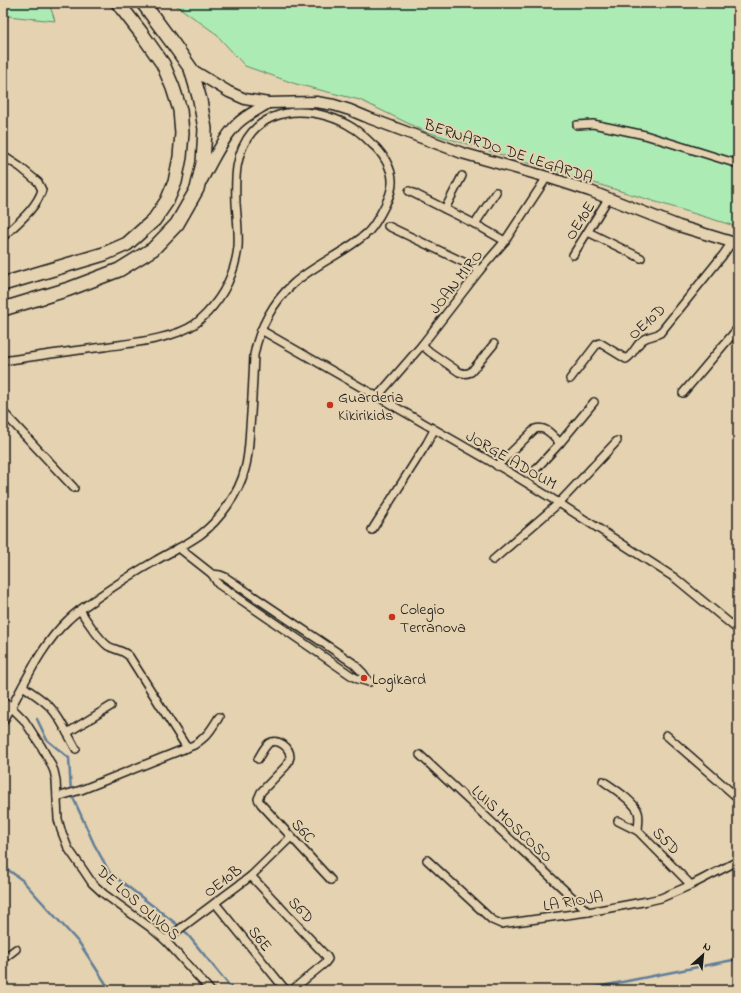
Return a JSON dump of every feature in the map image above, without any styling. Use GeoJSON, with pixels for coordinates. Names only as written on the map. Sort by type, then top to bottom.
{"type":"FeatureCollection","features":[{"type":"Feature","properties":{"kind":"highway"},"geometry":{"type":"LineString","coordinates":[[3,284],[104,254],[127,244],[154,220],[167,201],[175,182],[180,157],[182,133],[180,110],[173,88],[163,64],[118,3]]}},
{"type":"Feature","properties":{"kind":"highway"},"geometry":{"type":"LineString","coordinates":[[3,309],[69,289],[119,270],[153,249],[177,224],[197,189],[203,163],[205,129],[200,100],[191,69],[143,3]]}},
{"type":"Feature","properties":{"kind":"street","name":"BERNARDO DE LEGARDA"},"geometry":{"type":"LineString","coordinates":[[191,69],[229,92],[245,99],[290,107],[316,102],[334,105],[462,153],[590,191],[679,226],[735,243]]}},
{"type":"Feature","properties":{"kind":"street"},"geometry":{"type":"LineString","coordinates":[[197,189],[227,137],[237,123],[268,103]]}},
{"type":"Feature","properties":{"kind":"street"},"geometry":{"type":"LineString","coordinates":[[3,361],[151,340],[180,332],[195,324],[214,306],[224,292],[230,278],[238,249],[239,233],[236,203],[236,173],[238,160],[242,148],[249,136],[257,126],[267,119],[290,107],[304,112],[328,117],[355,128],[375,146],[384,157],[390,170],[392,182],[389,196],[376,224],[369,232],[354,244],[310,271],[293,284],[275,304],[261,330],[254,354],[248,455],[239,488],[230,502],[216,519],[200,534],[179,548],[132,574],[68,620],[54,635],[42,653],[3,722]]}},
{"type":"Feature","properties":{"kind":"street"},"geometry":{"type":"LineString","coordinates":[[577,125],[593,124],[645,135],[738,164]]}},
{"type":"Feature","properties":{"kind":"street"},"geometry":{"type":"LineString","coordinates":[[3,156],[20,167],[38,182],[42,190],[39,198],[25,216],[3,237]]}},
{"type":"Feature","properties":{"kind":"street"},"geometry":{"type":"LineString","coordinates":[[445,209],[462,176]]}},
{"type":"Feature","properties":{"kind":"street","name":"JOAN MIRO"},"geometry":{"type":"LineString","coordinates":[[377,397],[422,345],[480,270],[505,241],[547,177]]}},
{"type":"Feature","properties":{"kind":"street"},"geometry":{"type":"LineString","coordinates":[[409,191],[475,224],[505,241]]}},
{"type":"Feature","properties":{"kind":"street"},"geometry":{"type":"LineString","coordinates":[[475,224],[496,192]]}},
{"type":"Feature","properties":{"kind":"street","name":"OE10E"},"geometry":{"type":"LineString","coordinates":[[573,255],[608,199]]}},
{"type":"Feature","properties":{"kind":"street"},"geometry":{"type":"LineString","coordinates":[[388,226],[480,270]]}},
{"type":"Feature","properties":{"kind":"street"},"geometry":{"type":"LineString","coordinates":[[588,232],[641,258]]}},
{"type":"Feature","properties":{"kind":"street","name":"OE10D"},"geometry":{"type":"LineString","coordinates":[[570,379],[597,344],[600,343],[626,359],[640,342],[660,332],[723,255],[735,243]]}},
{"type":"Feature","properties":{"kind":"street"},"geometry":{"type":"LineString","coordinates":[[683,393],[738,328]]}},
{"type":"Feature","properties":{"kind":"street","name":"JORGE ADOUM"},"geometry":{"type":"LineString","coordinates":[[261,330],[559,503],[675,578],[738,630]]}},
{"type":"Feature","properties":{"kind":"street"},"geometry":{"type":"LineString","coordinates":[[422,345],[459,372],[468,374],[494,344]]}},
{"type":"Feature","properties":{"kind":"street"},"geometry":{"type":"LineString","coordinates":[[537,468],[594,402]]}},
{"type":"Feature","properties":{"kind":"street"},"geometry":{"type":"LineString","coordinates":[[3,412],[74,488]]}},
{"type":"Feature","properties":{"kind":"street"},"geometry":{"type":"LineString","coordinates":[[497,466],[535,429],[543,428],[547,430],[560,443]]}},
{"type":"Feature","properties":{"kind":"street"},"geometry":{"type":"LineString","coordinates":[[372,530],[434,430]]}},
{"type":"Feature","properties":{"kind":"street"},"geometry":{"type":"LineString","coordinates":[[493,560],[559,503],[617,441]]}},
{"type":"Feature","properties":{"kind":"street"},"geometry":{"type":"LineString","coordinates":[[179,548],[212,574],[218,584],[352,676],[369,682],[363,673],[353,663],[225,577],[212,574]]}},
{"type":"Feature","properties":{"kind":"street"},"geometry":{"type":"LineString","coordinates":[[80,610],[106,644],[124,652],[129,656],[187,748]]}},
{"type":"Feature","properties":{"kind":"street"},"geometry":{"type":"LineString","coordinates":[[281,627],[287,618]]}},
{"type":"Feature","properties":{"kind":"street"},"geometry":{"type":"LineString","coordinates":[[23,686],[51,708],[76,749]]}},
{"type":"Feature","properties":{"kind":"street","name":"DE LOS OLIVOS"},"geometry":{"type":"LineString","coordinates":[[3,702],[11,707],[24,720],[50,762],[56,780],[58,818],[61,830],[68,848],[84,872],[92,883],[104,894],[151,928],[166,941],[210,990]]}},
{"type":"Feature","properties":{"kind":"street"},"geometry":{"type":"LineString","coordinates":[[67,733],[111,706]]}},
{"type":"Feature","properties":{"kind":"street"},"geometry":{"type":"LineString","coordinates":[[57,797],[78,791],[187,748],[207,736],[219,717]]}},
{"type":"Feature","properties":{"kind":"street"},"geometry":{"type":"LineString","coordinates":[[666,735],[738,798]]}},
{"type":"Feature","properties":{"kind":"street","name":"S6C"},"geometry":{"type":"LineString","coordinates":[[258,759],[268,745],[273,742],[281,743],[285,746],[289,753],[288,762],[261,792],[258,800],[331,880]]}},
{"type":"Feature","properties":{"kind":"street","name":"LUIS MOSCOSO"},"geometry":{"type":"LineString","coordinates":[[420,755],[588,912]]}},
{"type":"Feature","properties":{"kind":"street"},"geometry":{"type":"LineString","coordinates":[[603,781],[628,800],[637,810],[639,816],[638,831]]}},
{"type":"Feature","properties":{"kind":"street","name":"S5D"},"geometry":{"type":"LineString","coordinates":[[618,821],[638,831],[691,885]]}},
{"type":"Feature","properties":{"kind":"street","name":"OE10B"},"geometry":{"type":"LineString","coordinates":[[166,941],[252,878],[292,838]]}},
{"type":"Feature","properties":{"kind":"street","name":"LA RIOJA"},"geometry":{"type":"LineString","coordinates":[[428,860],[492,920],[501,924],[588,912],[655,900],[691,885],[738,861]]}},
{"type":"Feature","properties":{"kind":"street","name":"S6D"},"geometry":{"type":"LineString","coordinates":[[252,878],[325,954],[328,959],[292,990]]}},
{"type":"Feature","properties":{"kind":"street","name":"S6E"},"geometry":{"type":"LineString","coordinates":[[216,905],[284,988],[288,990]]}},
{"type":"Feature","properties":{"kind":"street"},"geometry":{"type":"LineString","coordinates":[[3,959],[16,949]]}},
{"type":"Feature","properties":{"kind":"green space"},"geometry":{"type":"Polygon","coordinates":[[[3,3],[49,3],[55,21],[8,16],[3,3]]]}},
{"type":"Feature","properties":{"kind":"green space"},"geometry":{"type":"Polygon","coordinates":[[[173,3],[738,3],[738,227],[424,131],[360,100],[296,84],[245,66],[215,33],[173,3]]]}},
{"type":"Feature","properties":{"kind":"waterway"},"geometry":{"type":"LineString","coordinates":[[37,719],[47,740],[69,758],[71,793],[94,844],[110,873],[183,929],[233,990]]}},
{"type":"Feature","properties":{"kind":"waterway"},"geometry":{"type":"LineString","coordinates":[[3,866],[22,880],[80,944],[110,990]]}},
{"type":"Feature","properties":{"kind":"waterway"},"geometry":{"type":"LineString","coordinates":[[582,990],[738,959]]}},
{"type":"Feature","properties":{"kind":"place","name":"Guarderia Kikirikids"},"geometry":{"type":"Point","coordinates":[330,405]}},
{"type":"Feature","properties":{"kind":"place","name":"Colegio Terranova"},"geometry":{"type":"Point","coordinates":[392,617]}},
{"type":"Feature","properties":{"kind":"place","name":"Logikard"},"geometry":{"type":"Point","coordinates":[364,678]}}]}
